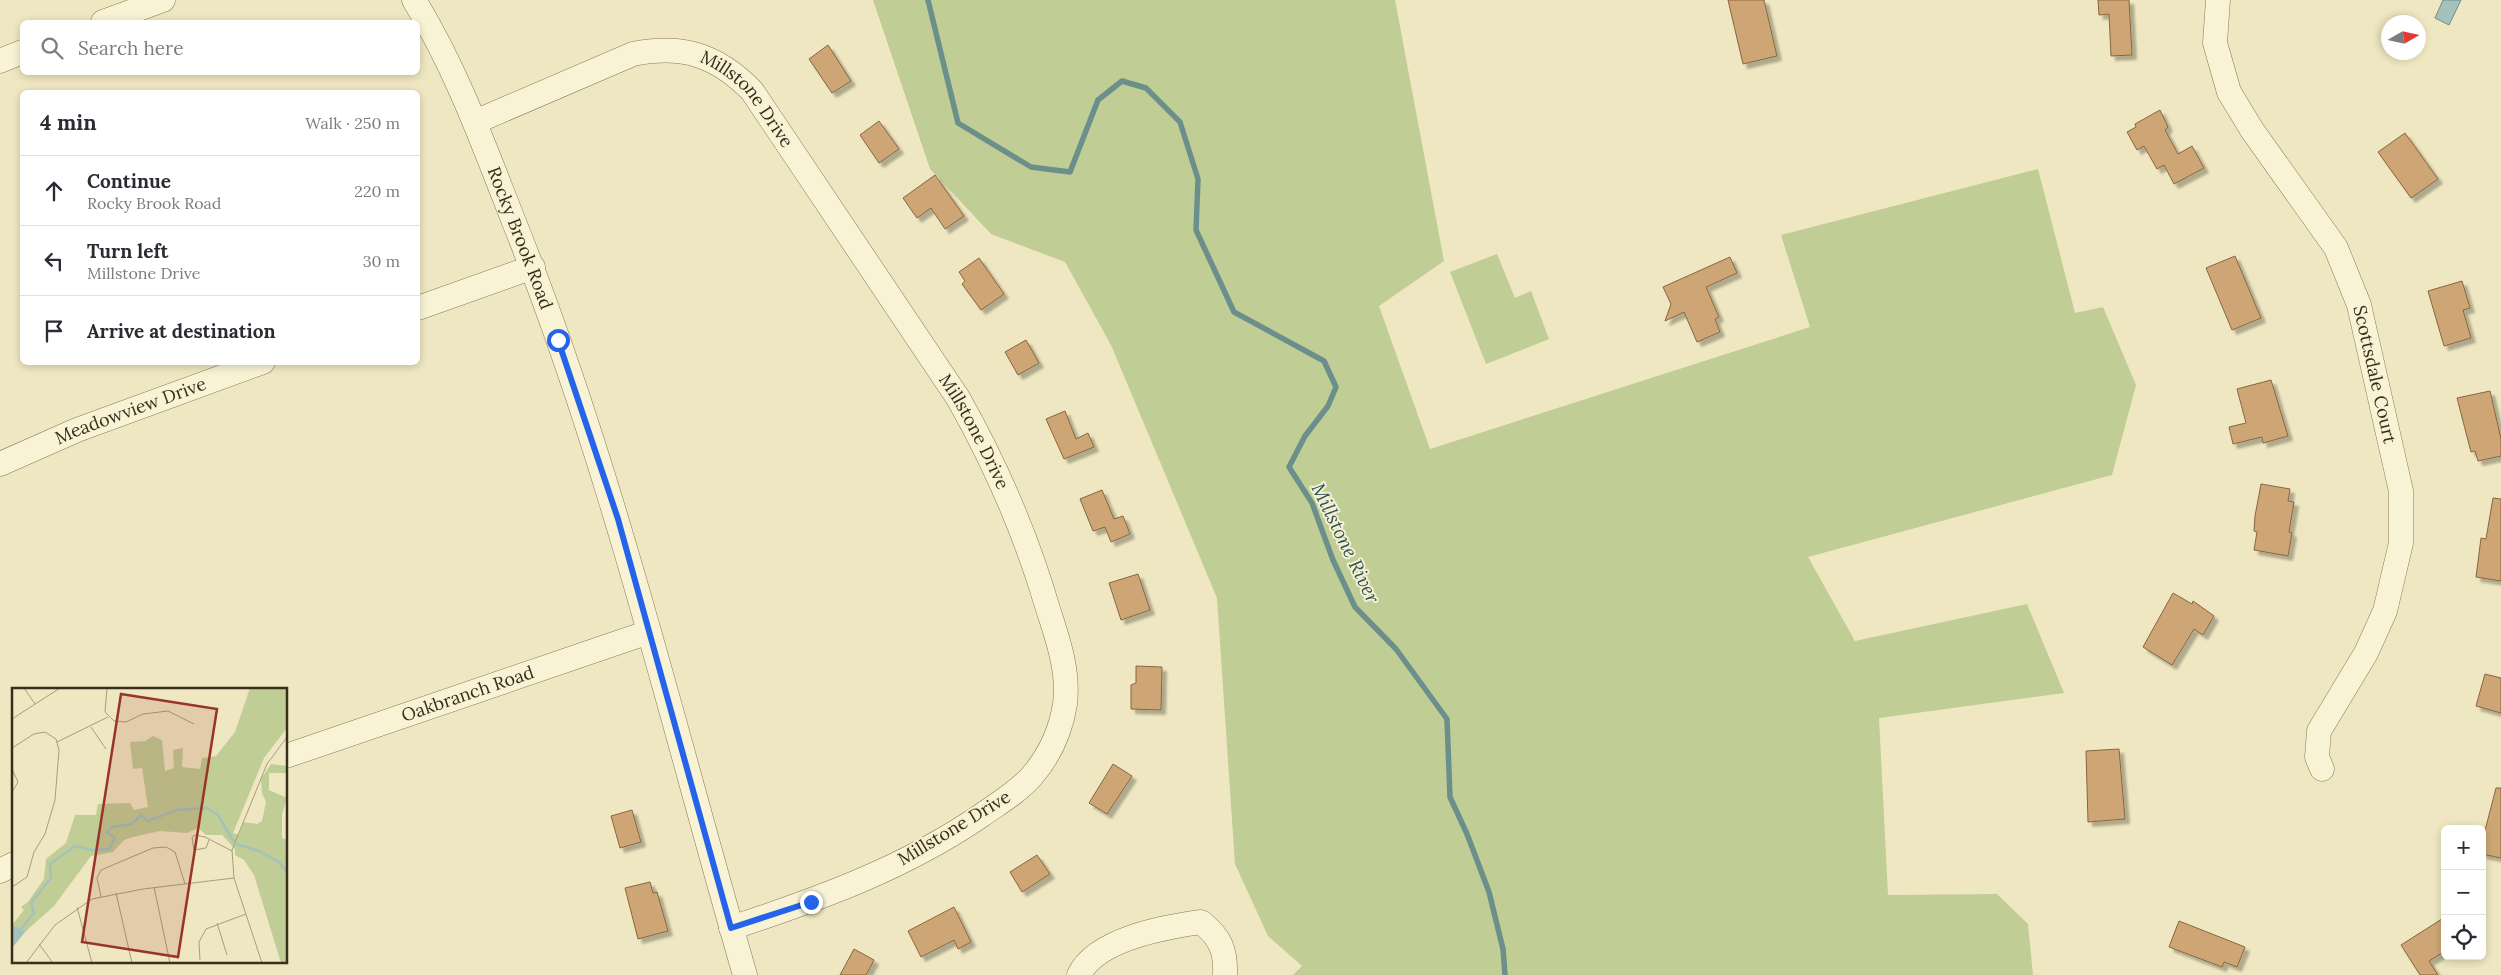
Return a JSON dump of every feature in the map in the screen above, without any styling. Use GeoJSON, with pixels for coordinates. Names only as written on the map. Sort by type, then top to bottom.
{"type":"FeatureCollection","features":[{"type":"Feature","properties":{"kind":"street"},"geometry":{"type":"LineString","coordinates":[[108,20],[163,0]]}},
{"type":"Feature","properties":{"kind":"street","name":"Rocky Brook Road"},"geometry":{"type":"LineString","coordinates":[[414,0],[443,50],[475,122],[533,268],[588,425],[618,519],[745,975]]}},
{"type":"Feature","properties":{"kind":"street","name":"Scottsdale Court"},"geometry":{"type":"LineString","coordinates":[[2218,0],[2215,42],[2229,92],[2252,130],[2336,248],[2359,305],[2401,490],[2401,543],[2386,611],[2366,653],[2320,731],[2317,757],[2322,769]]}},
{"type":"Feature","properties":{"kind":"street","name":"Millstone Drive"},"geometry":{"type":"LineString","coordinates":[[475,122],[633,54],[654,50],[675,50],[696,54],[719,63],[738,76],[752,91],[958,398],[998,473],[1034,560],[1063,657],[1066,681],[1064,705],[1058,731],[1048,753],[1032,776],[1014,793],[968,825],[917,854],[865,880],[811,902],[731,928]]}},
{"type":"Feature","properties":{"kind":"street"},"geometry":{"type":"LineString","coordinates":[[0,60],[20,53]]}},
{"type":"Feature","properties":{"kind":"street"},"geometry":{"type":"LineString","coordinates":[[420,307],[533,268]]}},
{"type":"Feature","properties":{"kind":"street","name":"Meadowview Drive"},"geometry":{"type":"LineString","coordinates":[[0,464],[77,430],[255,365]]}},
{"type":"Feature","properties":{"kind":"street","name":"Oakbranch Road"},"geometry":{"type":"LineString","coordinates":[[288,755],[649,632]]}},
{"type":"Feature","properties":{"kind":"street"},"geometry":{"type":"LineString","coordinates":[[0,871],[12,865]]}},
{"type":"Feature","properties":{"kind":"street"},"geometry":{"type":"LineString","coordinates":[[1079,975],[1083,967],[1100,953],[1130,939],[1157,929],[1200,922],[1214,933],[1223,951],[1225,975]]}},
{"type":"Feature","properties":{"kind":"green space"},"geometry":{"type":"Polygon","coordinates":[[[873,0],[1395,0],[1444,261],[1379,306],[1430,449],[1810,327],[1781,235],[2038,169],[2075,313],[2103,307],[2136,385],[2112,475],[1808,557],[1855,641],[2027,604],[2064,693],[1879,718],[1888,895],[1997,894],[2028,924],[2033,975],[1293,975],[1302,966],[1268,936],[1235,864],[1217,598],[1111,345],[1065,262],[991,234],[930,169],[873,0]]]}},
{"type":"Feature","properties":{"kind":"green space"},"geometry":{"type":"Polygon","coordinates":[[[1497,254],[1515,298],[1531,291],[1549,339],[1486,364],[1450,272],[1497,254]]]}},
{"type":"Feature","properties":{"kind":"water"},"geometry":{"type":"Polygon","coordinates":[[[2443,0],[2461,0],[2449,25],[2435,18],[2443,0]]]}},
{"type":"Feature","properties":{"kind":"building"},"geometry":{"type":"Polygon","coordinates":[[[1728,0],[1764,0],[1777,56],[1743,64],[1728,0]]]}},
{"type":"Feature","properties":{"kind":"building"},"geometry":{"type":"Polygon","coordinates":[[[2098,0],[2129,0],[2132,55],[2111,56],[2109,14],[2099,15],[2098,0]]]}},
{"type":"Feature","properties":{"kind":"building"},"geometry":{"type":"Polygon","coordinates":[[[828,45],[851,81],[832,93],[809,59],[828,45]]]}},
{"type":"Feature","properties":{"kind":"building"},"geometry":{"type":"Polygon","coordinates":[[[2160,110],[2168,127],[2165,130],[2178,154],[2192,146],[2204,168],[2174,184],[2164,165],[2157,169],[2144,146],[2137,150],[2127,132],[2136,127],[2135,124],[2160,110]]]}},
{"type":"Feature","properties":{"kind":"building"},"geometry":{"type":"Polygon","coordinates":[[[879,121],[899,149],[879,163],[860,135],[879,121]]]}},
{"type":"Feature","properties":{"kind":"building"},"geometry":{"type":"Polygon","coordinates":[[[2405,133],[2438,179],[2411,198],[2378,152],[2405,133]]]}},
{"type":"Feature","properties":{"kind":"building"},"geometry":{"type":"Polygon","coordinates":[[[935,175],[964,216],[945,229],[931,208],[917,218],[903,198],[935,175]]]}},
{"type":"Feature","properties":{"kind":"building"},"geometry":{"type":"Polygon","coordinates":[[[2235,256],[2261,318],[2232,330],[2206,268],[2235,256]]]}},
{"type":"Feature","properties":{"kind":"building"},"geometry":{"type":"Polygon","coordinates":[[[1730,257],[1737,273],[1706,287],[1719,317],[1715,319],[1720,332],[1697,342],[1684,312],[1665,321],[1671,304],[1663,287],[1730,257]]]}},
{"type":"Feature","properties":{"kind":"building"},"geometry":{"type":"Polygon","coordinates":[[[979,258],[1004,294],[981,310],[962,284],[965,281],[959,272],[979,258]]]}},
{"type":"Feature","properties":{"kind":"building"},"geometry":{"type":"Polygon","coordinates":[[[2462,281],[2470,308],[2463,310],[2471,338],[2444,346],[2428,291],[2462,281]]]}},
{"type":"Feature","properties":{"kind":"building"},"geometry":{"type":"Polygon","coordinates":[[[1026,340],[1039,363],[1018,375],[1005,352],[1026,340]]]}},
{"type":"Feature","properties":{"kind":"building"},"geometry":{"type":"Polygon","coordinates":[[[2271,380],[2288,436],[2263,443],[2262,437],[2233,444],[2229,427],[2246,423],[2237,389],[2271,380]]]}},
{"type":"Feature","properties":{"kind":"building"},"geometry":{"type":"Polygon","coordinates":[[[2490,391],[2501,439],[2501,456],[2478,461],[2475,451],[2471,452],[2457,398],[2490,391]]]}},
{"type":"Feature","properties":{"kind":"building"},"geometry":{"type":"Polygon","coordinates":[[[1065,411],[1076,439],[1088,433],[1094,447],[1064,459],[1046,419],[1065,411]]]}},
{"type":"Feature","properties":{"kind":"building"},"geometry":{"type":"Polygon","coordinates":[[[2261,484],[2290,489],[2288,501],[2294,502],[2289,532],[2292,533],[2288,556],[2254,550],[2257,532],[2254,531],[2255,516],[2261,484]]]}},
{"type":"Feature","properties":{"kind":"building"},"geometry":{"type":"Polygon","coordinates":[[[1102,490],[1114,519],[1123,516],[1130,534],[1111,542],[1105,527],[1093,531],[1080,499],[1102,490]]]}},
{"type":"Feature","properties":{"kind":"building"},"geometry":{"type":"Polygon","coordinates":[[[2493,498],[2501,499],[2501,581],[2476,577],[2481,538],[2486,539],[2493,498]]]}},
{"type":"Feature","properties":{"kind":"building"},"geometry":{"type":"Polygon","coordinates":[[[1138,574],[1150,610],[1121,620],[1109,583],[1138,574]]]}},
{"type":"Feature","properties":{"kind":"building"},"geometry":{"type":"Polygon","coordinates":[[[2173,593],[2192,604],[2193,601],[2214,616],[2203,635],[2194,629],[2172,665],[2143,647],[2173,593]]]}},
{"type":"Feature","properties":{"kind":"building"},"geometry":{"type":"Polygon","coordinates":[[[1136,666],[1162,667],[1161,710],[1131,709],[1131,685],[1136,683],[1136,666]]]}},
{"type":"Feature","properties":{"kind":"building"},"geometry":{"type":"Polygon","coordinates":[[[2485,674],[2501,678],[2501,713],[2476,706],[2485,674]]]}},
{"type":"Feature","properties":{"kind":"building"},"geometry":{"type":"Polygon","coordinates":[[[2119,749],[2125,819],[2088,822],[2086,751],[2119,749]]]}},
{"type":"Feature","properties":{"kind":"building"},"geometry":{"type":"Polygon","coordinates":[[[1113,764],[1132,776],[1107,814],[1089,803],[1113,764]]]}},
{"type":"Feature","properties":{"kind":"building"},"geometry":{"type":"Polygon","coordinates":[[[2496,788],[2501,788],[2501,858],[2486,855],[2486,827],[2496,788]]]}},
{"type":"Feature","properties":{"kind":"building"},"geometry":{"type":"Polygon","coordinates":[[[632,810],[641,842],[620,848],[611,816],[632,810]]]}},
{"type":"Feature","properties":{"kind":"building"},"geometry":{"type":"Polygon","coordinates":[[[1037,855],[1050,874],[1022,892],[1010,872],[1037,855]]]}},
{"type":"Feature","properties":{"kind":"building"},"geometry":{"type":"Polygon","coordinates":[[[650,882],[653,893],[657,892],[668,931],[638,939],[625,888],[650,882]]]}},
{"type":"Feature","properties":{"kind":"building"},"geometry":{"type":"Polygon","coordinates":[[[954,907],[971,942],[958,949],[954,940],[921,957],[908,931],[954,907]]]}},
{"type":"Feature","properties":{"kind":"building"},"geometry":{"type":"Polygon","coordinates":[[[2441,920],[2441,954],[2429,961],[2438,975],[2420,975],[2401,945],[2441,920]]]}},
{"type":"Feature","properties":{"kind":"building"},"geometry":{"type":"Polygon","coordinates":[[[2179,921],[2245,947],[2237,967],[2224,962],[2222,967],[2169,947],[2179,921]]]}},
{"type":"Feature","properties":{"kind":"building"},"geometry":{"type":"Polygon","coordinates":[[[854,949],[874,960],[866,975],[840,975],[854,949]]]}},
{"type":"Feature","properties":{"kind":"waterway","name":"Millstone River"},"geometry":{"type":"LineString","coordinates":[[928,0],[958,123],[1031,167],[1070,172],[1098,100],[1122,81],[1146,88],[1180,122],[1198,179],[1196,230],[1234,312],[1324,361],[1336,387],[1328,406],[1305,436],[1289,467],[1312,503],[1333,560],[1355,607],[1396,649],[1447,719],[1450,797],[1467,834],[1489,892],[1503,949],[1505,975]]}},
{"type":"Feature","properties":{"kind":"route"},"geometry":{"type":"LineString","coordinates":[[558,340],[579,397],[618,519],[731,928],[811,902]]}}]}
